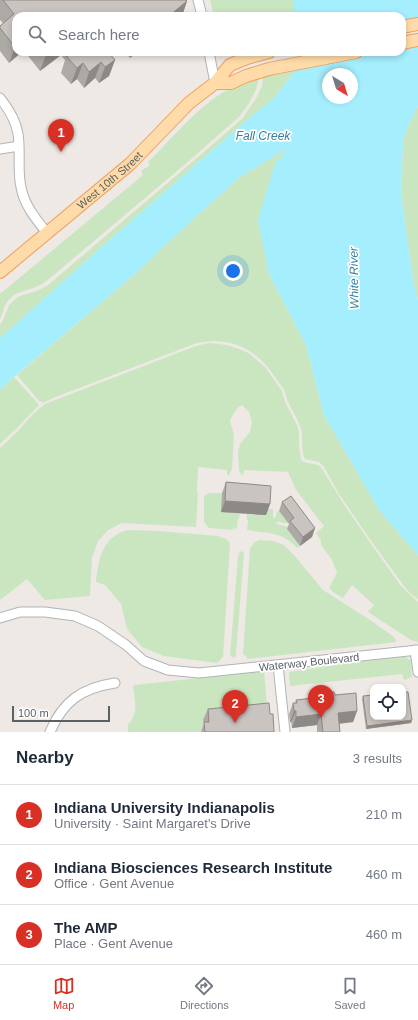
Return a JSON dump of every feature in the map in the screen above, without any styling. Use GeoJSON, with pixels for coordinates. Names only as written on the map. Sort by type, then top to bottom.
{"type":"FeatureCollection","features":[{"type":"Feature","properties":{"kind":"main road"},"geometry":{"type":"LineString","coordinates":[[406,26],[418,24]]}},
{"type":"Feature","properties":{"kind":"main road"},"geometry":{"type":"LineString","coordinates":[[406,42],[418,40]]}},
{"type":"Feature","properties":{"kind":"main road","name":"West 10th Street"},"geometry":{"type":"LineString","coordinates":[[0,272],[130,164],[189,103],[215,83],[230,65],[254,56]]}},
{"type":"Feature","properties":{"kind":"main road"},"geometry":{"type":"LineString","coordinates":[[215,83],[231,83],[269,69],[336,56]]}},
{"type":"Feature","properties":{"kind":"street"},"geometry":{"type":"LineString","coordinates":[[198,0],[201,12]]}},
{"type":"Feature","properties":{"kind":"street"},"geometry":{"type":"LineString","coordinates":[[210,56],[215,83]]}},
{"type":"Feature","properties":{"kind":"street"},"geometry":{"type":"LineString","coordinates":[[0,98],[13,118],[18,133],[19,175],[24,198],[30,212],[47,233]]}},
{"type":"Feature","properties":{"kind":"street"},"geometry":{"type":"LineString","coordinates":[[0,149],[19,146]]}},
{"type":"Feature","properties":{"kind":"street","name":"Waterway Boulevard"},"geometry":{"type":"LineString","coordinates":[[0,618],[20,612],[45,612],[75,616],[98,626],[126,645],[144,661],[168,670],[199,673],[417,650]]}},
{"type":"Feature","properties":{"kind":"street"},"geometry":{"type":"LineString","coordinates":[[417,650],[418,672]]}},
{"type":"Feature","properties":{"kind":"street"},"geometry":{"type":"LineString","coordinates":[[278,665],[285,732]]}},
{"type":"Feature","properties":{"kind":"street"},"geometry":{"type":"LineString","coordinates":[[50,732],[63,709],[69,702],[90,689],[115,683]]}},
{"type":"Feature","properties":{"kind":"green space"},"geometry":{"type":"Polygon","coordinates":[[[210,0],[294,0],[294,12],[213,12],[210,0]]]}},
{"type":"Feature","properties":{"kind":"green space"},"geometry":{"type":"Polygon","coordinates":[[[293,68],[292,75],[273,99],[115,235],[0,338],[0,325],[9,305],[15,299],[47,286],[242,119],[257,97],[262,86],[263,75],[293,68]]]}},
{"type":"Feature","properties":{"kind":"green space"},"geometry":{"type":"Polygon","coordinates":[[[259,78],[256,90],[240,116],[49,279],[10,298],[0,319],[0,294],[143,175],[141,171],[150,165],[148,162],[211,100],[240,84],[259,78]]]}},
{"type":"Feature","properties":{"kind":"green space"},"geometry":{"type":"Polygon","coordinates":[[[418,106],[418,300],[414,286],[401,195],[403,143],[405,133],[418,106]]]}},
{"type":"Feature","properties":{"kind":"green space"},"geometry":{"type":"Polygon","coordinates":[[[285,148],[284,153],[275,164],[269,274],[306,345],[324,415],[379,510],[418,555],[418,599],[404,586],[369,538],[339,494],[324,467],[319,462],[305,459],[300,426],[283,388],[268,367],[251,352],[232,343],[221,341],[197,343],[43,403],[41,401],[40,402],[17,375],[136,273],[240,177],[285,148]]]}},
{"type":"Feature","properties":{"kind":"green space"},"geometry":{"type":"Polygon","coordinates":[[[210,343],[227,345],[250,354],[265,367],[282,391],[285,402],[299,431],[301,460],[321,467],[343,503],[401,586],[418,602],[418,642],[411,640],[368,612],[374,605],[352,585],[343,598],[329,588],[337,573],[332,560],[321,545],[321,541],[316,533],[324,526],[296,490],[288,472],[244,470],[243,476],[239,471],[238,452],[240,444],[250,432],[252,422],[249,412],[242,405],[235,412],[230,421],[234,435],[232,469],[229,475],[227,475],[227,470],[198,467],[196,527],[122,523],[108,530],[98,541],[92,558],[90,596],[45,600],[27,579],[0,600],[0,448],[33,414],[45,404],[193,347],[210,343]]]}},
{"type":"Feature","properties":{"kind":"green space"},"geometry":{"type":"Polygon","coordinates":[[[14,377],[39,405],[0,444],[0,389],[14,377]]]}},
{"type":"Feature","properties":{"kind":"green space"},"geometry":{"type":"Polygon","coordinates":[[[209,493],[222,493],[240,513],[237,529],[209,528],[204,522],[204,496],[209,493]]]}},
{"type":"Feature","properties":{"kind":"green space"},"geometry":{"type":"Polygon","coordinates":[[[266,509],[273,509],[273,517],[275,518],[277,512],[279,511],[289,523],[282,523],[278,521],[276,524],[289,527],[287,529],[300,546],[297,548],[287,539],[276,535],[247,530],[247,514],[266,509]]]}},
{"type":"Feature","properties":{"kind":"green space"},"geometry":{"type":"Polygon","coordinates":[[[128,530],[218,536],[226,539],[230,543],[223,657],[217,663],[164,656],[142,647],[127,629],[121,604],[105,585],[96,582],[100,557],[107,543],[113,537],[128,530]]]}},
{"type":"Feature","properties":{"kind":"green space"},"geometry":{"type":"Polygon","coordinates":[[[259,540],[273,541],[284,545],[323,590],[394,637],[396,642],[247,659],[247,657],[243,654],[250,548],[259,540]]]}},
{"type":"Feature","properties":{"kind":"green space"},"geometry":{"type":"Polygon","coordinates":[[[240,551],[244,553],[236,656],[234,658],[230,656],[238,557],[240,551]]]}},
{"type":"Feature","properties":{"kind":"green space"},"geometry":{"type":"Polygon","coordinates":[[[396,656],[405,656],[411,661],[412,677],[404,680],[402,674],[290,686],[289,672],[396,656]]]}},
{"type":"Feature","properties":{"kind":"green space"},"geometry":{"type":"Polygon","coordinates":[[[264,671],[267,704],[205,732],[128,732],[128,725],[134,716],[135,711],[133,686],[135,685],[264,671]]]}},
{"type":"Feature","properties":{"kind":"water"},"geometry":{"type":"Polygon","coordinates":[[[294,0],[418,0],[418,106],[405,133],[403,143],[401,195],[414,286],[418,300],[418,555],[379,510],[324,415],[306,345],[269,274],[258,220],[275,164],[284,153],[285,149],[240,177],[136,273],[0,389],[0,338],[115,235],[273,99],[292,75],[293,56],[406,56],[406,12],[294,12],[294,0]]]}},
{"type":"Feature","properties":{"kind":"pier"},"geometry":{"type":"Polygon","coordinates":[[[418,17],[418,45],[406,47],[406,19],[418,17]]]}},
{"type":"Feature","properties":{"kind":"pier"},"geometry":{"type":"Polygon","coordinates":[[[291,56],[360,56],[291,69],[291,56]]]}},
{"type":"Feature","properties":{"kind":"building"},"geometry":{"type":"Polygon","coordinates":[[[3,0],[187,1],[174,12],[12,12],[3,0]]]}},
{"type":"Feature","properties":{"kind":"building"},"geometry":{"type":"Polygon","coordinates":[[[12,16],[12,43],[0,28],[0,26],[12,16]]]}},
{"type":"Feature","properties":{"kind":"building"},"geometry":{"type":"Polygon","coordinates":[[[112,56],[115,60],[105,67],[101,62],[89,72],[83,63],[77,68],[67,57],[112,56]]]}},
{"type":"Feature","properties":{"kind":"building"},"geometry":{"type":"Polygon","coordinates":[[[226,482],[271,486],[270,504],[225,501],[226,482]]]}},
{"type":"Feature","properties":{"kind":"building"},"geometry":{"type":"Polygon","coordinates":[[[291,496],[315,528],[303,537],[290,521],[294,518],[282,502],[291,496]]]}},
{"type":"Feature","properties":{"kind":"building"},"geometry":{"type":"Polygon","coordinates":[[[334,692],[335,695],[356,693],[357,711],[338,713],[340,732],[323,732],[321,714],[296,717],[296,711],[294,711],[293,703],[297,703],[296,700],[323,697],[322,693],[334,692]]]}},
{"type":"Feature","properties":{"kind":"building"},"geometry":{"type":"Polygon","coordinates":[[[406,692],[408,692],[412,720],[367,726],[363,696],[370,695],[370,720],[406,720],[406,692]]]}},
{"type":"Feature","properties":{"kind":"building"},"geometry":{"type":"Polygon","coordinates":[[[269,703],[270,714],[273,714],[274,732],[205,732],[204,722],[209,722],[208,709],[269,703]]]}},
{"type":"Feature","properties":{"kind":"place","name":"Indiana University Indianapolis"},"geometry":{"type":"Point","coordinates":[61,152]}},
{"type":"Feature","properties":{"kind":"place","name":"The AMP"},"geometry":{"type":"Point","coordinates":[321,718]}},
{"type":"Feature","properties":{"kind":"place","name":"Indiana Biosciences Research Institute"},"geometry":{"type":"Point","coordinates":[235,723]}},
{"type":"Feature","properties":{"kind":"water label","name":"Fall Creek"},"geometry":{"type":"Point","coordinates":[263,136]}},
{"type":"Feature","properties":{"kind":"water label","name":"White River"},"geometry":{"type":"Point","coordinates":[354,278]}}]}
